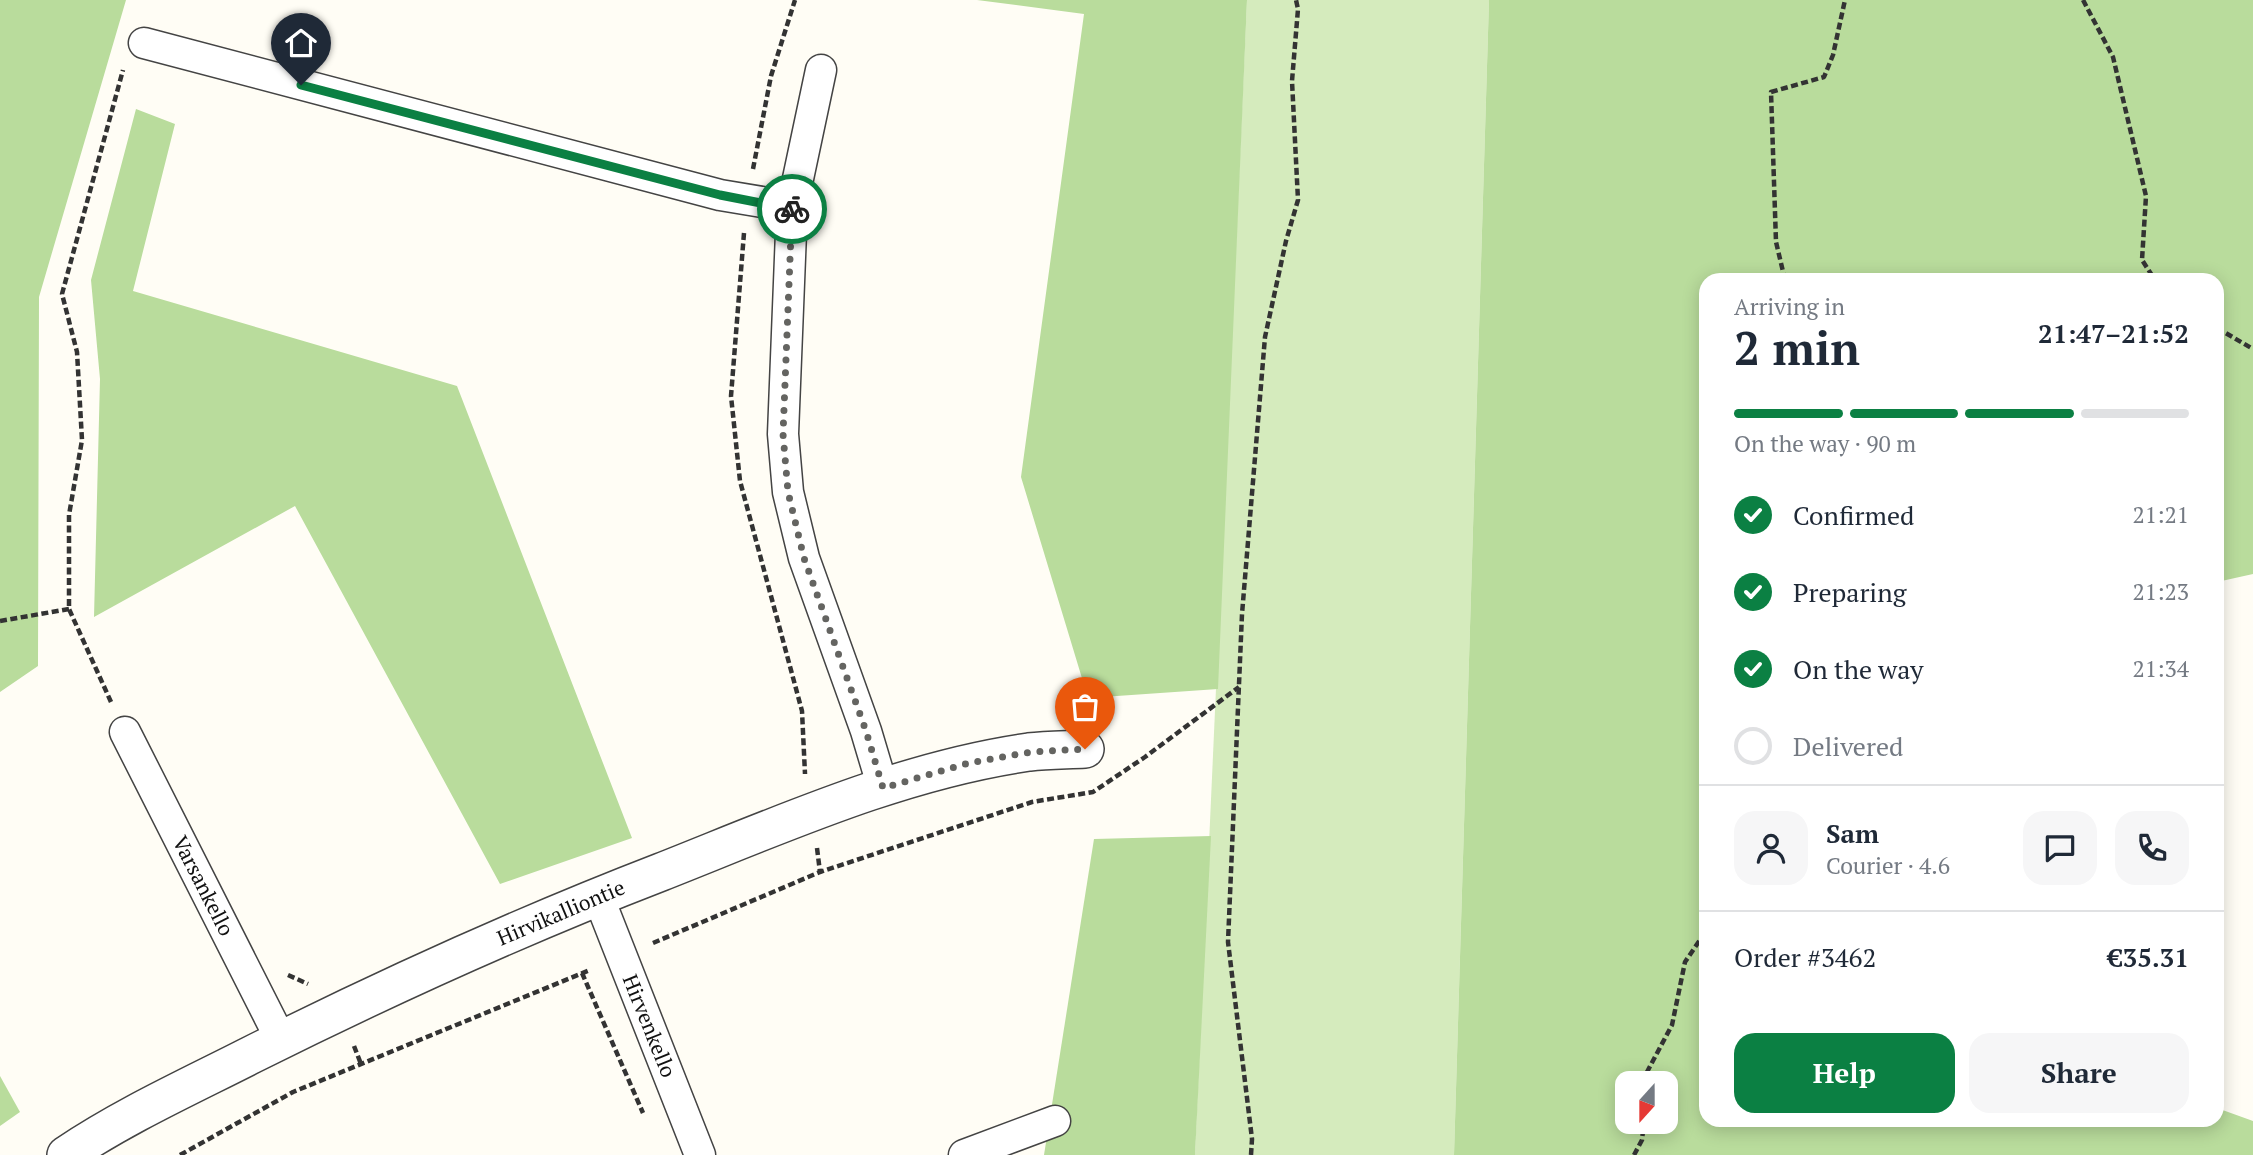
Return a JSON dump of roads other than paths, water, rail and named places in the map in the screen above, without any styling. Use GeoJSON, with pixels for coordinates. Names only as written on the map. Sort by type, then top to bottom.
{"type":"FeatureCollection","features":[{"type":"Feature","properties":{"kind":"street"},"geometry":{"type":"LineString","coordinates":[[144,43],[720,195],[792,207]]}},
{"type":"Feature","properties":{"kind":"street"},"geometry":{"type":"LineString","coordinates":[[821,70],[792,207],[783,434],[788,492],[804,558],[862,720],[883,788]]}},
{"type":"Feature","properties":{"kind":"street","name":"Varsankello"},"geometry":{"type":"LineString","coordinates":[[125,732],[281,1040]]}},
{"type":"Feature","properties":{"kind":"street","name":"Hirvikalliontie"},"geometry":{"type":"LineString","coordinates":[[66,1155],[106,1128],[340,1010],[457,956],[598,896],[883,788],[969,763],[1031,752],[1085,749]]}},
{"type":"Feature","properties":{"kind":"street","name":"Hirvenkello"},"geometry":{"type":"LineString","coordinates":[[598,896],[700,1155]]}},
{"type":"Feature","properties":{"kind":"street"},"geometry":{"type":"LineString","coordinates":[[964,1155],[1055,1121]]}}]}
